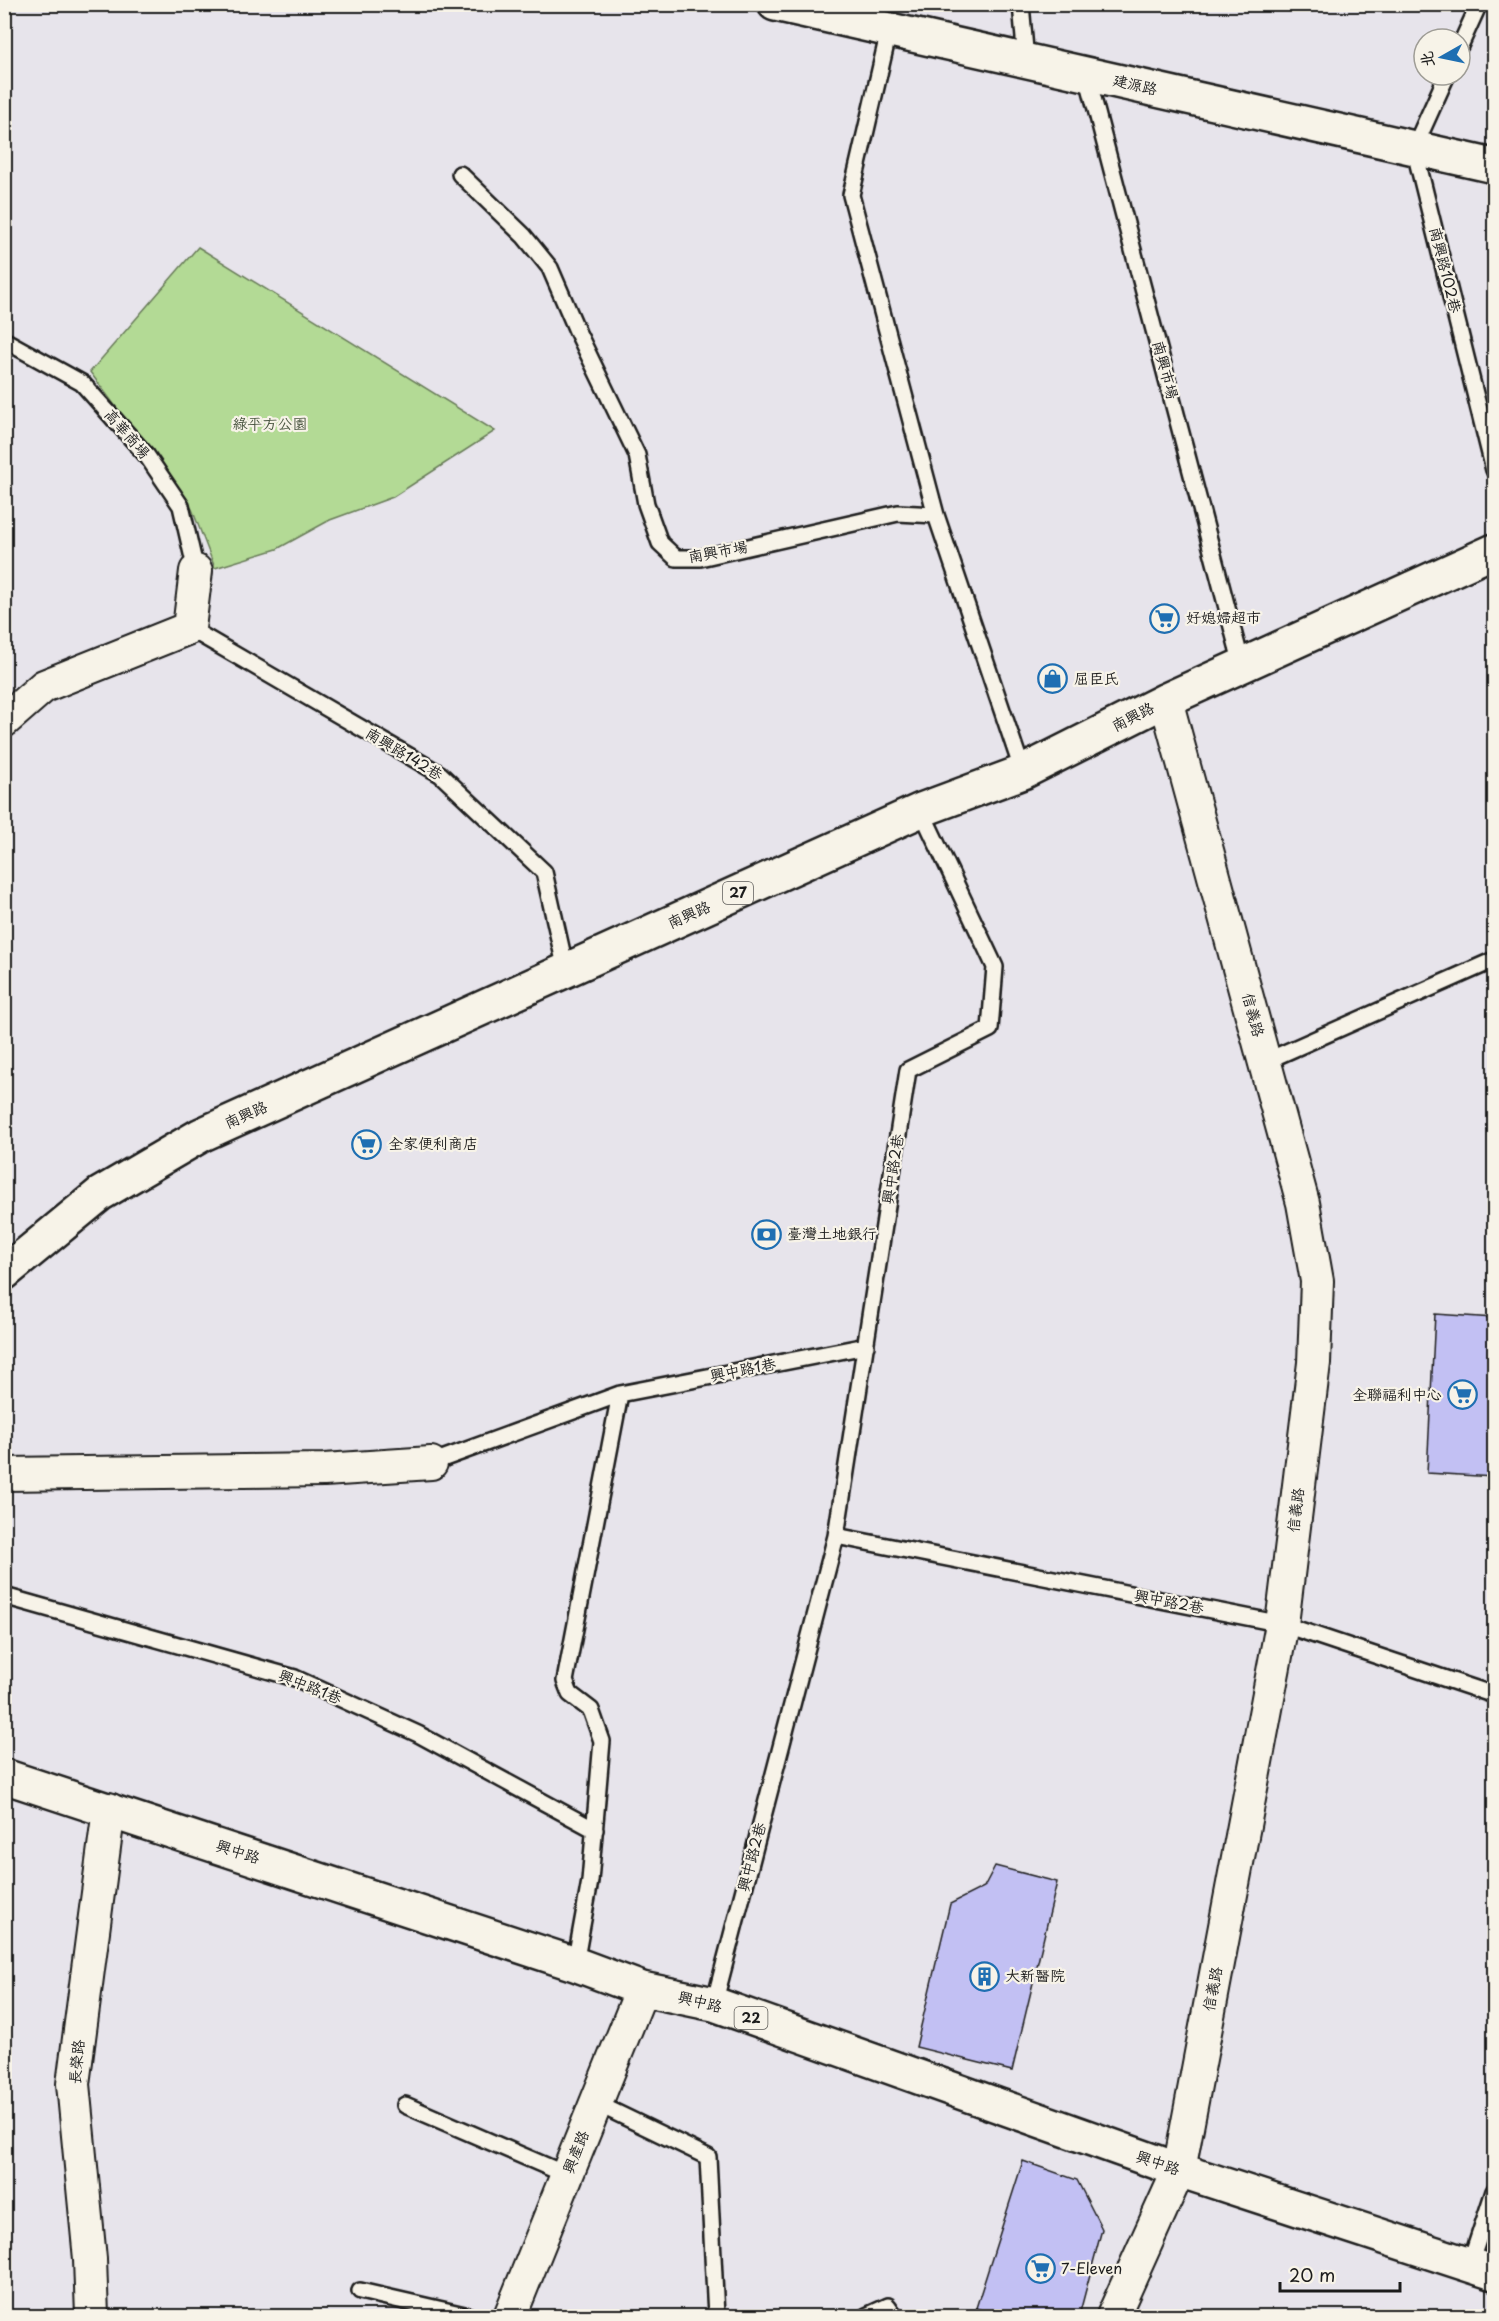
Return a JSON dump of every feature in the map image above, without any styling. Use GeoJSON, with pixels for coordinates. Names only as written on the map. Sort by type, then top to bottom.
{"type":"FeatureCollection","features":[{"type":"Feature","properties":{"kind":"main road","name":"建源路"},"geometry":{"type":"LineString","coordinates":[[775,4],[841,12],[889,31],[1494,166]]}},
{"type":"Feature","properties":{"kind":"main road","name":"南興路"},"geometry":{"type":"LineString","coordinates":[[4,1273],[100,1194],[201,1135],[921,810],[1023,772],[1166,700],[1494,551]]}},
{"type":"Feature","properties":{"kind":"main road","name":"興中路"},"geometry":{"type":"LineString","coordinates":[[4,1776],[575,1964],[642,1989],[714,2004],[1179,2170],[1482,2269]]}},
{"type":"Feature","properties":{"kind":"street"},"geometry":{"type":"LineString","coordinates":[[4,721],[44,686],[189,628],[196,571]]}},
{"type":"Feature","properties":{"kind":"street","name":"信義路"},"geometry":{"type":"LineString","coordinates":[[1113,2316],[1179,2170],[1282,1624],[1314,1363],[1317,1281],[1303,1203],[1166,700]]}},
{"type":"Feature","properties":{"kind":"street","name":"興中路1巷"},"geometry":{"type":"LineString","coordinates":[[4,1474],[324,1470],[431,1463]]}},
{"type":"Feature","properties":{"kind":"street","name":"長榮路"},"geometry":{"type":"LineString","coordinates":[[92,2316],[90,2259],[73,2084],[109,1809]]}},
{"type":"Feature","properties":{"kind":"street","name":"興產路"},"geometry":{"type":"LineString","coordinates":[[510,2316],[642,1989]]}},
{"type":"Feature","properties":{"kind":"lane"},"geometry":{"type":"LineString","coordinates":[[1022,4],[1026,61]]}},
{"type":"Feature","properties":{"kind":"lane"},"geometry":{"type":"LineString","coordinates":[[1469,27],[1479,4]]}},
{"type":"Feature","properties":{"kind":"lane"},"geometry":{"type":"LineString","coordinates":[[889,31],[851,195],[936,515],[1023,772]]}},
{"type":"Feature","properties":{"kind":"lane","name":"南興市場"},"geometry":{"type":"LineString","coordinates":[[1088,75],[1242,665]]}},
{"type":"Feature","properties":{"kind":"lane"},"geometry":{"type":"LineString","coordinates":[[1414,148],[1442,87]]}},
{"type":"Feature","properties":{"kind":"lane","name":"南興路102巷"},"geometry":{"type":"LineString","coordinates":[[1414,148],[1494,470]]}},
{"type":"Feature","properties":{"kind":"lane","name":"南興市場"},"geometry":{"type":"LineString","coordinates":[[460,174],[524,236],[550,268],[578,333],[637,455],[646,504],[660,543],[676,558],[700,558],[898,513],[936,515]]}},
{"type":"Feature","properties":{"kind":"lane","name":"高華商場"},"geometry":{"type":"LineString","coordinates":[[4,340],[82,383],[147,456],[181,506],[196,571]]}},
{"type":"Feature","properties":{"kind":"lane","name":"南興路142巷"},"geometry":{"type":"LineString","coordinates":[[189,628],[440,774],[543,872],[566,970]]}},
{"type":"Feature","properties":{"kind":"lane","name":"興中路2巷"},"geometry":{"type":"LineString","coordinates":[[714,2004],[836,1536],[908,1070],[990,1029],[995,967],[921,810]]}},
{"type":"Feature","properties":{"kind":"lane"},"geometry":{"type":"LineString","coordinates":[[1266,1061],[1494,960]]}},
{"type":"Feature","properties":{"kind":"lane","name":"興中路1巷"},"geometry":{"type":"LineString","coordinates":[[431,1463],[620,1394],[866,1346]]}},
{"type":"Feature","properties":{"kind":"lane"},"geometry":{"type":"LineString","coordinates":[[575,1964],[590,1881],[602,1741],[591,1710],[570,1694],[565,1681],[620,1394]]}},
{"type":"Feature","properties":{"kind":"lane","name":"興中路2巷"},"geometry":{"type":"LineString","coordinates":[[836,1536],[1282,1624],[1494,1695]]}},
{"type":"Feature","properties":{"kind":"lane","name":"興中路1巷"},"geometry":{"type":"LineString","coordinates":[[4,1596],[295,1678],[418,1734],[595,1830]]}},
{"type":"Feature","properties":{"kind":"lane"},"geometry":{"type":"LineString","coordinates":[[596,2103],[708,2157],[717,2316]]}},
{"type":"Feature","properties":{"kind":"lane"},"geometry":{"type":"LineString","coordinates":[[405,2105],[567,2175]]}},
{"type":"Feature","properties":{"kind":"lane"},"geometry":{"type":"LineString","coordinates":[[1482,2269],[1494,2192]]}},
{"type":"Feature","properties":{"kind":"lane"},"geometry":{"type":"LineString","coordinates":[[360,2290],[469,2316]]}},
{"type":"Feature","properties":{"kind":"lane"},"geometry":{"type":"LineString","coordinates":[[866,2316],[888,2306],[895,2316]]}},
{"type":"Feature","properties":{"kind":"green space","name":"綠平方公園"},"geometry":{"type":"Polygon","coordinates":[[[198,247],[495,431],[393,497],[330,520],[277,549],[215,568],[192,509],[90,372],[198,247]]]}},
{"type":"Feature","properties":{"kind":"building","name":"全聯福利中心"},"geometry":{"type":"Polygon","coordinates":[[[1435,1314],[1494,1318],[1494,1477],[1427,1473],[1435,1314]]]}},
{"type":"Feature","properties":{"kind":"building","name":"大新醫院"},"geometry":{"type":"Polygon","coordinates":[[[995,1866],[1057,1882],[1012,2071],[916,2047],[950,1904],[984,1887],[995,1866]]]}},
{"type":"Feature","properties":{"kind":"building","name":"7-Eleven"},"geometry":{"type":"Polygon","coordinates":[[[1023,2161],[1077,2180],[1102,2229],[1079,2316],[999,2316],[976,2308],[1023,2161]]]}},
{"type":"Feature","properties":{"kind":"place","name":"好媳婦超市"},"geometry":{"type":"Point","coordinates":[1165,618]}},
{"type":"Feature","properties":{"kind":"place","name":"屈臣氏"},"geometry":{"type":"Point","coordinates":[1053,679]}},
{"type":"Feature","properties":{"kind":"place","name":"全家便利商店"},"geometry":{"type":"Point","coordinates":[367,1144]}},
{"type":"Feature","properties":{"kind":"place","name":"臺灣土地銀行"},"geometry":{"type":"Point","coordinates":[766,1234]}},
{"type":"Feature","properties":{"kind":"place","name":"全聯福利中心"},"geometry":{"type":"Point","coordinates":[1463,1395]}},
{"type":"Feature","properties":{"kind":"place","name":"大新醫院"},"geometry":{"type":"Point","coordinates":[984,1976]}},
{"type":"Feature","properties":{"kind":"place","name":"7-Eleven"},"geometry":{"type":"Point","coordinates":[1040,2269]}}]}
